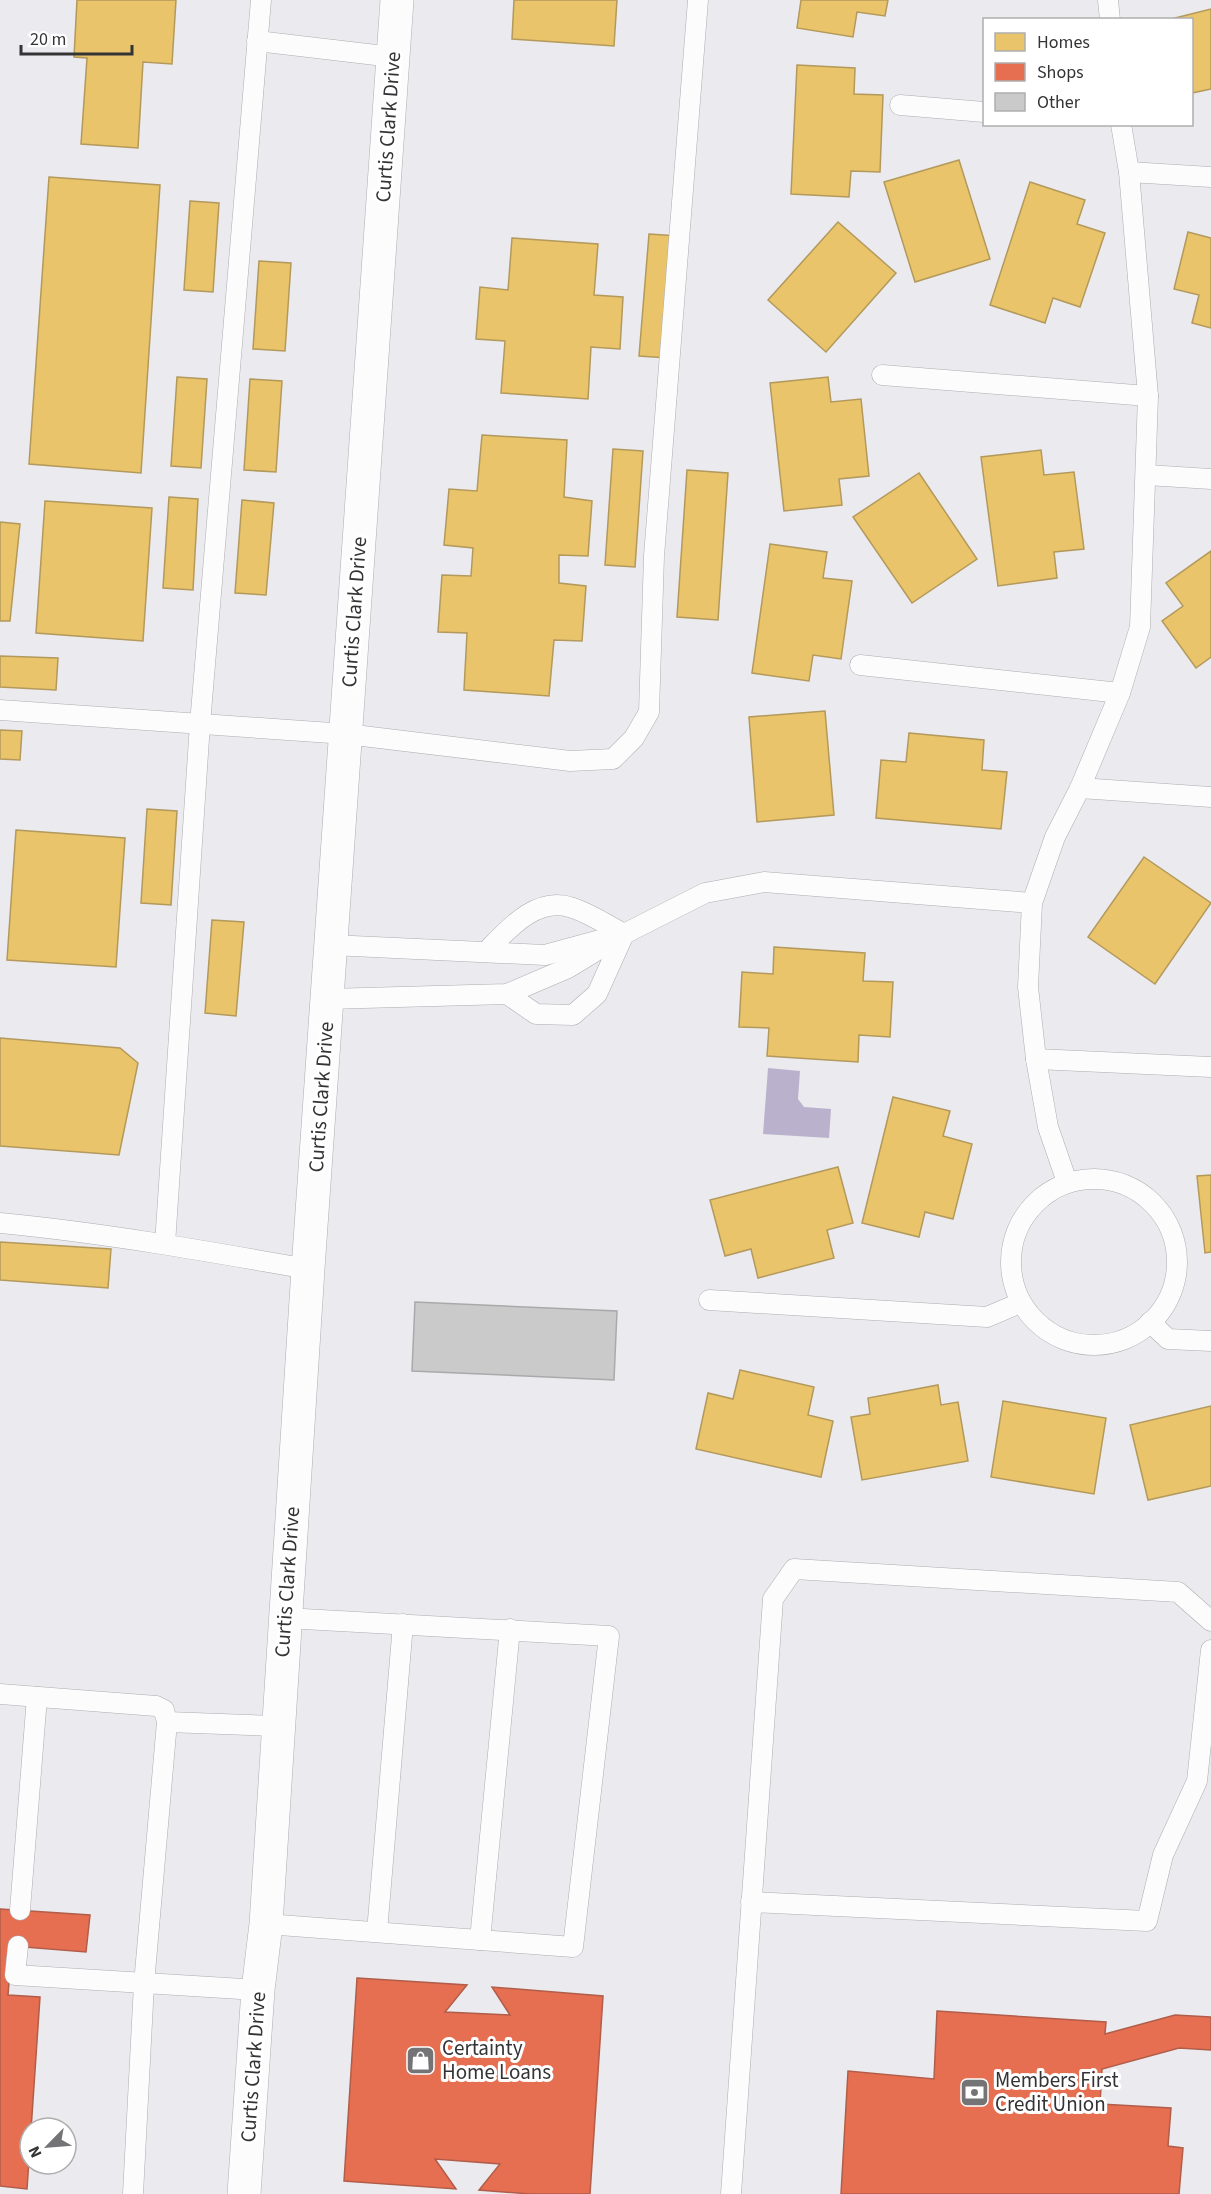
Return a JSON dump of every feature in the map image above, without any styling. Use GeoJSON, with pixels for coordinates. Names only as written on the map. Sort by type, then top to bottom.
{"type":"FeatureCollection","features":[{"type":"Feature","properties":{"kind":"street","name":"Curtis Clark Drive"},"geometry":{"type":"LineString","coordinates":[[244,2194],[258,1990],[266,1924],[308,1269],[397,0]]}},
{"type":"Feature","properties":{"kind":"lane"},"geometry":{"type":"LineString","coordinates":[[165,1244],[200,724],[261,0]]}},
{"type":"Feature","properties":{"kind":"lane"},"geometry":{"type":"LineString","coordinates":[[0,710],[346,734],[570,761],[613,759],[634,738],[649,711],[654,556],[698,0]]}},
{"type":"Feature","properties":{"kind":"lane"},"geometry":{"type":"LineString","coordinates":[[1108,0],[1110,18]]}},
{"type":"Feature","properties":{"kind":"lane"},"geometry":{"type":"LineString","coordinates":[[257,41],[393,57]]}},
{"type":"Feature","properties":{"kind":"lane"},"geometry":{"type":"LineString","coordinates":[[900,105],[983,112]]}},
{"type":"Feature","properties":{"kind":"lane"},"geometry":{"type":"LineString","coordinates":[[1067,1182],[1048,1128],[1036,1059],[1028,987],[1032,903],[1055,837],[1080,788],[1120,693],[1140,627],[1148,396],[1129,172],[1121,126]]}},
{"type":"Feature","properties":{"kind":"lane"},"geometry":{"type":"LineString","coordinates":[[1129,172],[1211,177]]}},
{"type":"Feature","properties":{"kind":"lane"},"geometry":{"type":"LineString","coordinates":[[882,375],[1148,396]]}},
{"type":"Feature","properties":{"kind":"lane"},"geometry":{"type":"LineString","coordinates":[[1147,475],[1211,479]]}},
{"type":"Feature","properties":{"kind":"lane"},"geometry":{"type":"LineString","coordinates":[[860,665],[1120,693]]}},
{"type":"Feature","properties":{"kind":"lane"},"geometry":{"type":"LineString","coordinates":[[1080,788],[1211,797]]}},
{"type":"Feature","properties":{"kind":"lane"},"geometry":{"type":"LineString","coordinates":[[328,999],[507,994],[568,968],[624,934],[705,893],[764,882],[1032,903]]}},
{"type":"Feature","properties":{"kind":"lane"},"geometry":{"type":"LineString","coordinates":[[486,952],[518,919],[547,906],[571,907],[624,934]]}},
{"type":"Feature","properties":{"kind":"lane"},"geometry":{"type":"LineString","coordinates":[[331,945],[545,955],[624,934]]}},
{"type":"Feature","properties":{"kind":"lane"},"geometry":{"type":"LineString","coordinates":[[507,994],[536,1014],[573,1015],[597,994],[624,934]]}},
{"type":"Feature","properties":{"kind":"lane"},"geometry":{"type":"LineString","coordinates":[[1036,1059],[1211,1068]]}},
{"type":"Feature","properties":{"kind":"lane"},"geometry":{"type":"LineString","coordinates":[[1102,1178],[1130,1186],[1143,1194],[1163,1215],[1175,1241],[1177,1264],[1172,1292],[1164,1308],[1144,1329],[1118,1342],[1089,1346],[1060,1339],[1036,1322],[1020,1303],[1012,1279],[1014,1237],[1027,1210],[1041,1197],[1067,1182],[1102,1178]]}},
{"type":"Feature","properties":{"kind":"lane"},"geometry":{"type":"LineString","coordinates":[[0,1223],[165,1244],[308,1269]]}},
{"type":"Feature","properties":{"kind":"lane"},"geometry":{"type":"LineString","coordinates":[[709,1300],[987,1317],[1020,1303]]}},
{"type":"Feature","properties":{"kind":"lane"},"geometry":{"type":"LineString","coordinates":[[1150,1322],[1168,1339],[1211,1341]]}},
{"type":"Feature","properties":{"kind":"lane"},"geometry":{"type":"LineString","coordinates":[[730,2194],[773,1599],[794,1569],[1178,1592],[1211,1621]]}},
{"type":"Feature","properties":{"kind":"lane"},"geometry":{"type":"LineString","coordinates":[[266,1924],[573,1947],[609,1636],[285,1618]]}},
{"type":"Feature","properties":{"kind":"lane"},"geometry":{"type":"LineString","coordinates":[[377,1932],[404,1624]]}},
{"type":"Feature","properties":{"kind":"lane"},"geometry":{"type":"LineString","coordinates":[[480,1940],[510,1629]]}},
{"type":"Feature","properties":{"kind":"lane"},"geometry":{"type":"LineString","coordinates":[[751,1902],[1147,1921],[1163,1854],[1197,1781],[1211,1650]]}},
{"type":"Feature","properties":{"kind":"lane"},"geometry":{"type":"LineString","coordinates":[[0,1694],[156,1706],[164,1710],[167,1722],[144,1984],[133,2194]]}},
{"type":"Feature","properties":{"kind":"lane"},"geometry":{"type":"LineString","coordinates":[[20,1911],[37,1697]]}},
{"type":"Feature","properties":{"kind":"lane"},"geometry":{"type":"LineString","coordinates":[[167,1722],[277,1726]]}},
{"type":"Feature","properties":{"kind":"lane"},"geometry":{"type":"LineString","coordinates":[[18,1946],[15,1975],[258,1990]]}},
{"type":"Feature","properties":{"kind":"shaded area"},"geometry":{"type":"Polygon","coordinates":[[[768,1068],[800,1071],[798,1099],[804,1107],[831,1109],[829,1138],[763,1134],[768,1068]]]}},
{"type":"Feature","properties":{"kind":"building: Homes"},"geometry":{"type":"Polygon","coordinates":[[[77,0],[176,0],[172,64],[143,62],[138,148],[81,144],[87,58],[74,57],[77,0]]]}},
{"type":"Feature","properties":{"kind":"building: Homes"},"geometry":{"type":"Polygon","coordinates":[[[514,0],[617,0],[614,46],[512,39],[514,0]]]}},
{"type":"Feature","properties":{"kind":"building: Homes"},"geometry":{"type":"Polygon","coordinates":[[[801,0],[888,0],[885,16],[857,12],[853,37],[797,28],[801,0]]]}},
{"type":"Feature","properties":{"kind":"building: Homes"},"geometry":{"type":"Polygon","coordinates":[[[1211,9],[1211,89],[1193,93],[1193,18],[1175,18],[1211,9]]]}},
{"type":"Feature","properties":{"kind":"building: Homes"},"geometry":{"type":"Polygon","coordinates":[[[797,65],[855,68],[854,94],[883,95],[880,172],[851,171],[849,197],[791,194],[797,65]]]}},
{"type":"Feature","properties":{"kind":"building: Homes"},"geometry":{"type":"Polygon","coordinates":[[[959,160],[990,259],[915,282],[884,182],[959,160]]]}},
{"type":"Feature","properties":{"kind":"building: Homes"},"geometry":{"type":"Polygon","coordinates":[[[49,177],[160,185],[141,473],[29,464],[49,177]]]}},
{"type":"Feature","properties":{"kind":"building: Homes"},"geometry":{"type":"Polygon","coordinates":[[[1030,182],[1085,200],[1077,224],[1105,233],[1080,307],[1053,298],[1045,323],[990,305],[1030,182]]]}},
{"type":"Feature","properties":{"kind":"building: Homes"},"geometry":{"type":"Polygon","coordinates":[[[190,201],[219,203],[213,292],[184,290],[190,201]]]}},
{"type":"Feature","properties":{"kind":"building: Homes"},"geometry":{"type":"Polygon","coordinates":[[[838,222],[896,273],[826,352],[768,300],[838,222]]]}},
{"type":"Feature","properties":{"kind":"building: Homes"},"geometry":{"type":"Polygon","coordinates":[[[1188,232],[1211,238],[1211,328],[1192,323],[1199,295],[1174,289],[1188,232]]]}},
{"type":"Feature","properties":{"kind":"building: Homes"},"geometry":{"type":"Polygon","coordinates":[[[649,234],[678,236],[668,358],[639,356],[649,234]]]}},
{"type":"Feature","properties":{"kind":"building: Homes"},"geometry":{"type":"Polygon","coordinates":[[[512,238],[598,244],[594,295],[623,297],[620,349],[591,347],[588,399],[501,393],[505,341],[476,339],[480,287],[508,290],[512,238]]]}},
{"type":"Feature","properties":{"kind":"building: Homes"},"geometry":{"type":"Polygon","coordinates":[[[259,261],[291,263],[285,351],[253,349],[259,261]]]}},
{"type":"Feature","properties":{"kind":"building: Homes"},"geometry":{"type":"Polygon","coordinates":[[[177,377],[207,379],[201,468],[171,466],[177,377]]]}},
{"type":"Feature","properties":{"kind":"building: Homes"},"geometry":{"type":"Polygon","coordinates":[[[828,377],[831,402],[861,399],[869,476],[839,479],[842,505],[784,511],[770,383],[828,377]]]}},
{"type":"Feature","properties":{"kind":"building: Homes"},"geometry":{"type":"Polygon","coordinates":[[[250,379],[282,381],[276,472],[244,470],[250,379]]]}},
{"type":"Feature","properties":{"kind":"building: Homes"},"geometry":{"type":"Polygon","coordinates":[[[482,435],[567,440],[564,497],[592,501],[588,556],[559,555],[559,583],[586,586],[582,641],[554,640],[549,696],[464,690],[467,633],[438,632],[442,575],[471,576],[473,548],[444,545],[449,489],[477,491],[482,435]]]}},
{"type":"Feature","properties":{"kind":"building: Homes"},"geometry":{"type":"Polygon","coordinates":[[[613,449],[643,451],[635,567],[605,565],[613,449]]]}},
{"type":"Feature","properties":{"kind":"building: Homes"},"geometry":{"type":"Polygon","coordinates":[[[1041,450],[1044,475],[1074,472],[1084,549],[1054,552],[1057,578],[998,586],[981,457],[1041,450]]]}},
{"type":"Feature","properties":{"kind":"building: Homes"},"geometry":{"type":"Polygon","coordinates":[[[687,470],[728,473],[718,620],[677,617],[687,470]]]}},
{"type":"Feature","properties":{"kind":"building: Homes"},"geometry":{"type":"Polygon","coordinates":[[[919,473],[977,559],[912,603],[853,517],[919,473]]]}},
{"type":"Feature","properties":{"kind":"building: Homes"},"geometry":{"type":"Polygon","coordinates":[[[169,497],[198,499],[193,590],[163,588],[169,497]]]}},
{"type":"Feature","properties":{"kind":"building: Homes"},"geometry":{"type":"Polygon","coordinates":[[[242,500],[274,503],[266,595],[235,593],[242,500]]]}},
{"type":"Feature","properties":{"kind":"building: Homes"},"geometry":{"type":"Polygon","coordinates":[[[45,501],[152,508],[143,641],[36,633],[45,501]]]}},
{"type":"Feature","properties":{"kind":"building: Homes"},"geometry":{"type":"Polygon","coordinates":[[[0,522],[20,524],[10,621],[0,621],[0,522]]]}},
{"type":"Feature","properties":{"kind":"building: Homes"},"geometry":{"type":"Polygon","coordinates":[[[770,544],[827,552],[823,578],[852,581],[841,659],[813,655],[809,681],[752,673],[770,544]]]}},
{"type":"Feature","properties":{"kind":"building: Homes"},"geometry":{"type":"Polygon","coordinates":[[[1211,551],[1211,657],[1196,668],[1162,621],[1183,606],[1166,583],[1211,551]]]}},
{"type":"Feature","properties":{"kind":"building: Homes"},"geometry":{"type":"Polygon","coordinates":[[[0,656],[58,658],[56,690],[0,687],[0,656]]]}},
{"type":"Feature","properties":{"kind":"building: Homes"},"geometry":{"type":"Polygon","coordinates":[[[825,711],[834,815],[757,822],[749,717],[825,711]]]}},
{"type":"Feature","properties":{"kind":"building: Homes"},"geometry":{"type":"Polygon","coordinates":[[[0,730],[22,731],[20,760],[0,759],[0,730]]]}},
{"type":"Feature","properties":{"kind":"building: Homes"},"geometry":{"type":"Polygon","coordinates":[[[909,733],[984,740],[982,770],[1007,772],[1001,829],[876,818],[881,760],[906,762],[909,733]]]}},
{"type":"Feature","properties":{"kind":"building: Homes"},"geometry":{"type":"Polygon","coordinates":[[[147,809],[177,811],[171,905],[141,903],[147,809]]]}},
{"type":"Feature","properties":{"kind":"building: Homes"},"geometry":{"type":"Polygon","coordinates":[[[16,830],[125,838],[116,967],[7,960],[16,830]]]}},
{"type":"Feature","properties":{"kind":"building: Homes"},"geometry":{"type":"Polygon","coordinates":[[[1144,857],[1211,903],[1155,984],[1088,937],[1144,857]]]}},
{"type":"Feature","properties":{"kind":"building: Homes"},"geometry":{"type":"Polygon","coordinates":[[[212,920],[244,922],[236,1016],[205,1013],[212,920]]]}},
{"type":"Feature","properties":{"kind":"building: Homes"},"geometry":{"type":"Polygon","coordinates":[[[774,947],[865,953],[863,981],[893,982],[890,1037],[859,1035],[858,1062],[767,1056],[769,1028],[739,1027],[742,972],[773,974],[774,947]]]}},
{"type":"Feature","properties":{"kind":"building: Homes"},"geometry":{"type":"Polygon","coordinates":[[[0,1038],[120,1048],[138,1063],[119,1155],[0,1146],[0,1038]]]}},
{"type":"Feature","properties":{"kind":"building: Homes"},"geometry":{"type":"Polygon","coordinates":[[[893,1097],[950,1111],[943,1136],[972,1144],[953,1219],[925,1212],[919,1237],[862,1223],[893,1097]]]}},
{"type":"Feature","properties":{"kind":"building: Homes"},"geometry":{"type":"Polygon","coordinates":[[[838,1167],[853,1223],[827,1230],[834,1258],[758,1278],[751,1249],[725,1256],[710,1200],[838,1167]]]}},
{"type":"Feature","properties":{"kind":"building: Homes"},"geometry":{"type":"Polygon","coordinates":[[[1211,1175],[1211,1252],[1205,1253],[1197,1176],[1211,1175]]]}},
{"type":"Feature","properties":{"kind":"building: Homes"},"geometry":{"type":"Polygon","coordinates":[[[0,1242],[111,1249],[108,1288],[0,1280],[0,1242]]]}},
{"type":"Feature","properties":{"kind":"building: Homes"},"geometry":{"type":"Polygon","coordinates":[[[740,1370],[814,1387],[808,1415],[833,1421],[821,1477],[696,1449],[708,1393],[733,1399],[740,1370]]]}},
{"type":"Feature","properties":{"kind":"building: Homes"},"geometry":{"type":"Polygon","coordinates":[[[938,1385],[941,1405],[958,1402],[968,1461],[862,1480],[851,1417],[870,1414],[868,1398],[938,1385]]]}},
{"type":"Feature","properties":{"kind":"building: Homes"},"geometry":{"type":"Polygon","coordinates":[[[1003,1401],[1106,1418],[1094,1494],[991,1477],[1003,1401]]]}},
{"type":"Feature","properties":{"kind":"building: Homes"},"geometry":{"type":"Polygon","coordinates":[[[1211,1406],[1211,1486],[1148,1500],[1130,1425],[1211,1406]]]}},
{"type":"Feature","properties":{"kind":"building: Shops"},"geometry":{"type":"Polygon","coordinates":[[[0,1909],[90,1915],[86,1952],[12,1946],[8,1995],[40,1997],[32,2116],[18,2116],[18,2176],[28,2176],[27,2189],[0,2186],[0,1909]]]}},
{"type":"Feature","properties":{"kind":"building: Shops"},"geometry":{"type":"Polygon","coordinates":[[[357,1978],[467,1985],[445,2012],[510,2015],[492,1987],[603,1996],[590,2194],[530,2194],[479,2190],[500,2164],[435,2159],[456,2189],[344,2181],[357,1978]]]}},
{"type":"Feature","properties":{"kind":"building: Shops","name":"Members First Credit Union"},"geometry":{"type":"Polygon","coordinates":[[[937,2011],[1106,2022],[1105,2034],[1175,2015],[1211,2017],[1211,2050],[1179,2048],[1102,2069],[1100,2104],[1171,2108],[1168,2146],[1183,2148],[1179,2194],[841,2194],[848,2071],[934,2079],[937,2011]]]}},
{"type":"Feature","properties":{"kind":"building: Other"},"geometry":{"type":"Polygon","coordinates":[[[415,1302],[617,1311],[614,1380],[412,1371],[415,1302]]]}},
{"type":"Feature","properties":{"kind":"place","name":"Certainty Home Loans"},"geometry":{"type":"Point","coordinates":[421,2060]}},
{"type":"Feature","properties":{"kind":"place","name":"Members First Credit Union"},"geometry":{"type":"Point","coordinates":[974,2092]}}]}
